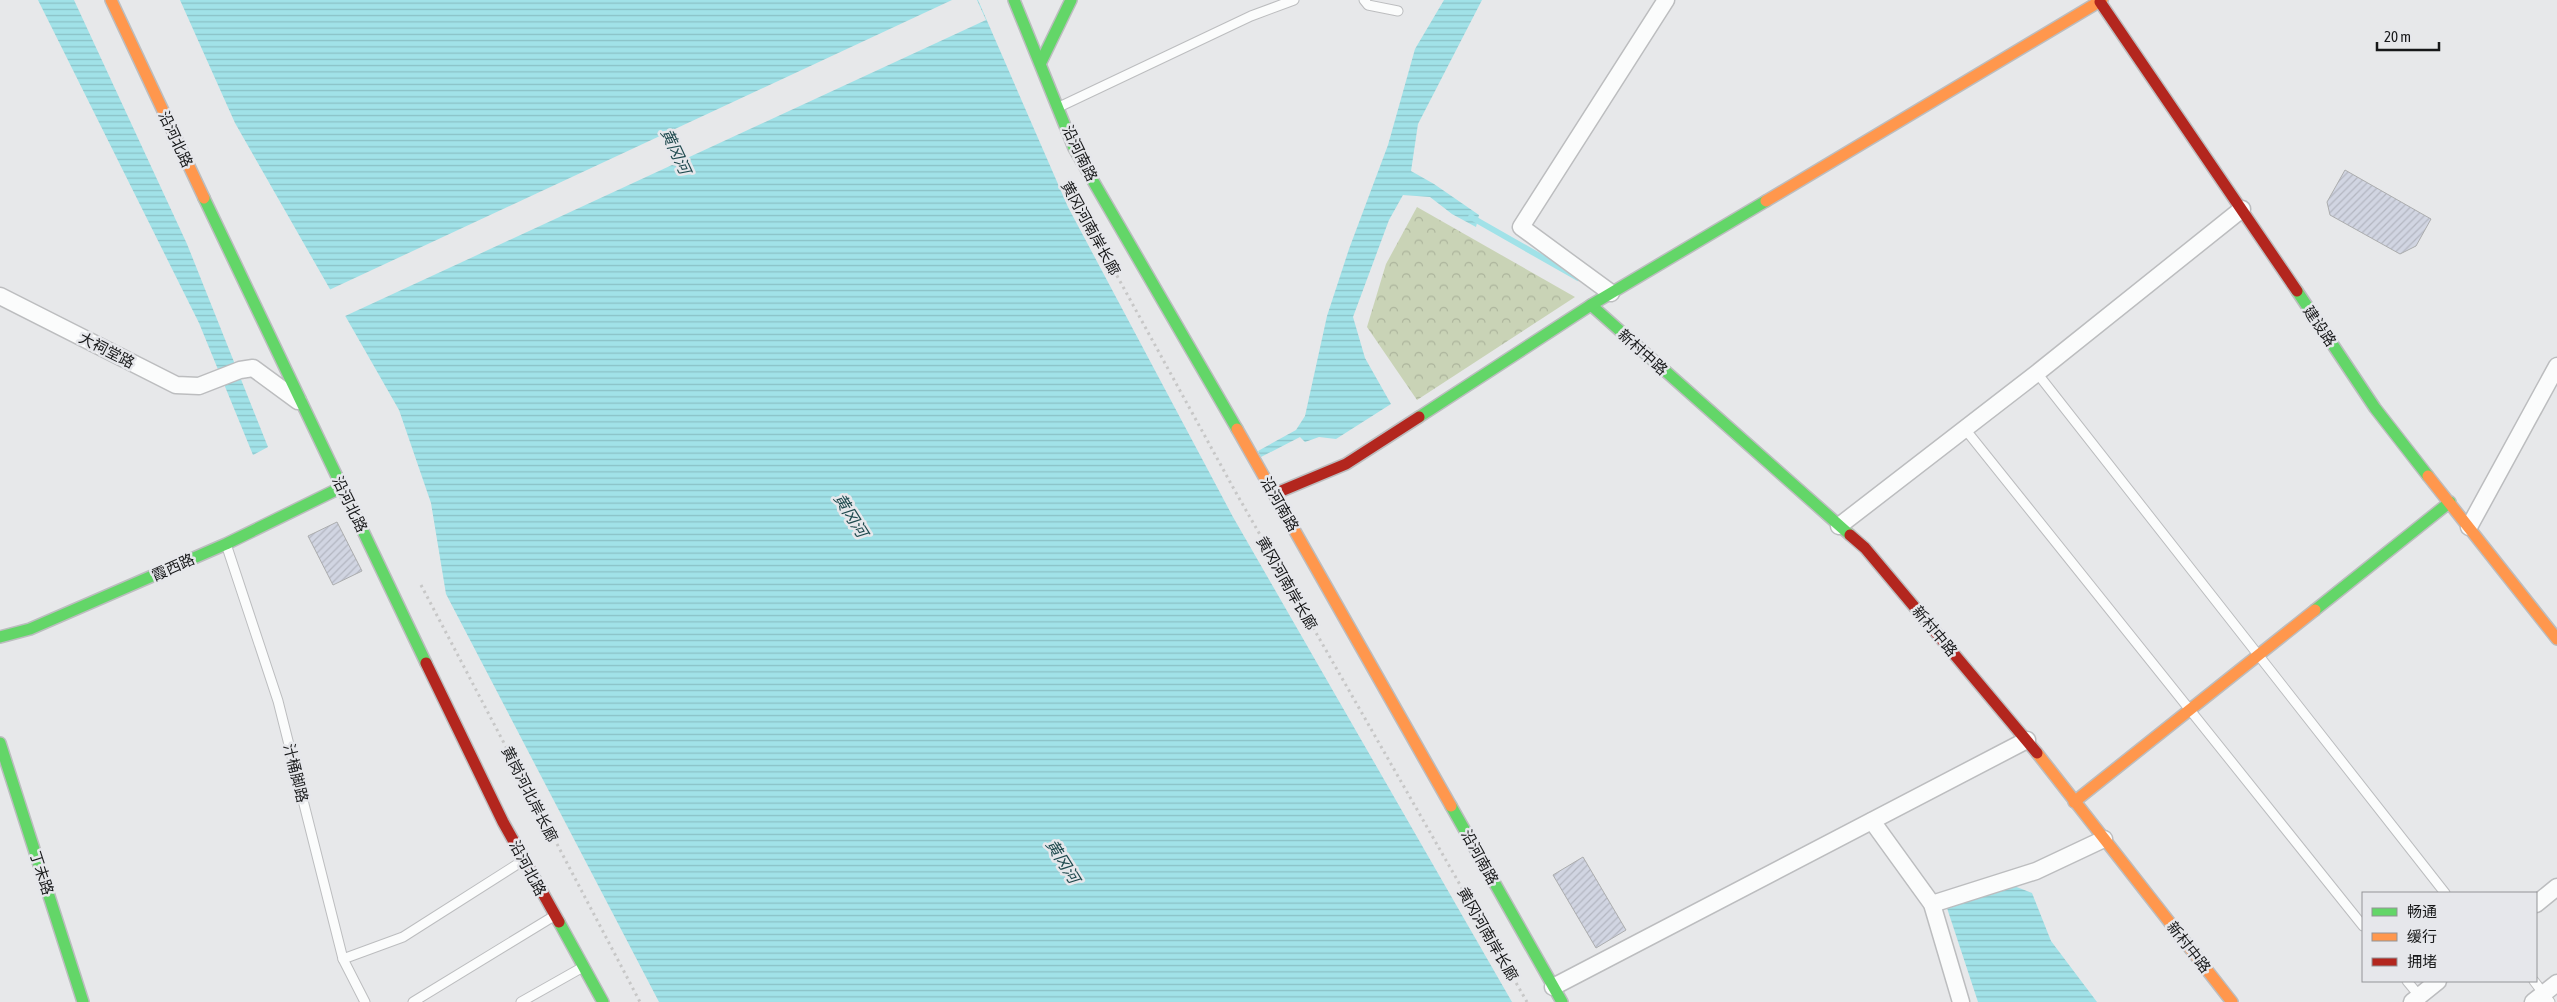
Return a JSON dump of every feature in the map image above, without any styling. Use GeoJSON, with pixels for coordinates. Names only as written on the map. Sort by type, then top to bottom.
{"type":"FeatureCollection","features":[{"type":"Feature","properties":{"kind":"street","name":"沿河北路"},"geometry":{"type":"LineString","coordinates":[[111,0],[301,404],[503,822],[602,1002]]}},
{"type":"Feature","properties":{"kind":"street","name":"沿河南路"},"geometry":{"type":"LineString","coordinates":[[1014,0],[1041,62],[1074,148],[1274,494],[1562,1002]]}},
{"type":"Feature","properties":{"kind":"street"},"geometry":{"type":"LineString","coordinates":[[1041,62],[1071,0]]}},
{"type":"Feature","properties":{"kind":"street"},"geometry":{"type":"LineString","coordinates":[[1611,293],[1521,227],[1666,0]]}},
{"type":"Feature","properties":{"kind":"street"},"geometry":{"type":"LineString","coordinates":[[1274,494],[1346,464],[1590,305],[2101,1]]}},
{"type":"Feature","properties":{"kind":"street","name":"建设路"},"geometry":{"type":"LineString","coordinates":[[2101,1],[2375,408],[2557,638]]}},
{"type":"Feature","properties":{"kind":"street"},"geometry":{"type":"LineString","coordinates":[[1839,526],[2037,373],[2242,209]]}},
{"type":"Feature","properties":{"kind":"street","name":"大祠堂路"},"geometry":{"type":"LineString","coordinates":[[0,296],[176,385],[199,386],[240,370],[254,368],[301,404]]}},
{"type":"Feature","properties":{"kind":"street","name":"新村中路"},"geometry":{"type":"LineString","coordinates":[[1590,305],[1865,548],[2026,740],[2232,1002]]}},
{"type":"Feature","properties":{"kind":"street"},"geometry":{"type":"LineString","coordinates":[[2469,527],[2557,366]]}},
{"type":"Feature","properties":{"kind":"street","name":"霞西路"},"geometry":{"type":"LineString","coordinates":[[0,637],[30,629],[226,544],[342,487]]}},
{"type":"Feature","properties":{"kind":"street"},"geometry":{"type":"LineString","coordinates":[[2074,802],[2189,708],[2450,502]]}},
{"type":"Feature","properties":{"kind":"street"},"geometry":{"type":"LineString","coordinates":[[1553,986],[2026,740]]}},
{"type":"Feature","properties":{"kind":"street","name":"丁未路"},"geometry":{"type":"LineString","coordinates":[[0,743],[83,1002]]}},
{"type":"Feature","properties":{"kind":"street"},"geometry":{"type":"LineString","coordinates":[[1872,821],[1932,904],[1961,1002]]}},
{"type":"Feature","properties":{"kind":"street"},"geometry":{"type":"LineString","coordinates":[[1932,904],[2036,871],[2104,840]]}},
{"type":"Feature","properties":{"kind":"street"},"geometry":{"type":"LineString","coordinates":[[2537,903],[2557,887]]}},
{"type":"Feature","properties":{"kind":"street"},"geometry":{"type":"LineString","coordinates":[[2419,1000],[2437,982]]}},
{"type":"Feature","properties":{"kind":"street"},"geometry":{"type":"LineString","coordinates":[[2540,995],[2557,983]]}},
{"type":"Feature","properties":{"kind":"lane"},"geometry":{"type":"LineString","coordinates":[[1058,107],[1251,16],[1294,0]]}},
{"type":"Feature","properties":{"kind":"lane"},"geometry":{"type":"LineString","coordinates":[[1364,0],[1368,5],[1398,11]]}},
{"type":"Feature","properties":{"kind":"lane"},"geometry":{"type":"LineString","coordinates":[[2037,373],[2444,892]]}},
{"type":"Feature","properties":{"kind":"lane"},"geometry":{"type":"LineString","coordinates":[[1965,429],[2362,925]]}},
{"type":"Feature","properties":{"kind":"lane","name":"汁桶脚路"},"geometry":{"type":"LineString","coordinates":[[226,544],[278,700],[343,959],[365,1002]]}},
{"type":"Feature","properties":{"kind":"lane"},"geometry":{"type":"LineString","coordinates":[[343,959],[403,937],[524,860]]}},
{"type":"Feature","properties":{"kind":"lane"},"geometry":{"type":"LineString","coordinates":[[413,1002],[554,916]]}},
{"type":"Feature","properties":{"kind":"lane"},"geometry":{"type":"LineString","coordinates":[[521,1002],[583,967]]}},
{"type":"Feature","properties":{"kind":"lane"},"geometry":{"type":"LineString","coordinates":[[2408,982],[2419,1000]]}},
{"type":"Feature","properties":{"kind":"path","name":"黄冈河南岸长廊"},"geometry":{"type":"LineString","coordinates":[[1068,186],[1235,491],[1527,1002]]}},
{"type":"Feature","properties":{"kind":"path","name":"黄岗河北岸长廊"},"geometry":{"type":"LineString","coordinates":[[422,585],[640,1002]]}},
{"type":"Feature","properties":{"kind":"green space"},"geometry":{"type":"Polygon","coordinates":[[[1417,207],[1575,297],[1417,400],[1367,327],[1386,264],[1417,207]]]}},
{"type":"Feature","properties":{"kind":"water"},"geometry":{"type":"Polygon","coordinates":[[[38,0],[74,0],[187,244],[268,447],[253,455],[199,323],[38,0]]]}},
{"type":"Feature","properties":{"kind":"water","name":"黄冈河"},"geometry":{"type":"Polygon","coordinates":[[[180,0],[978,0],[1068,207],[1233,517],[1512,1002],[659,1002],[446,594],[431,503],[399,410],[235,123],[180,0]]]}},
{"type":"Feature","properties":{"kind":"water"},"geometry":{"type":"Polygon","coordinates":[[[1444,0],[1482,0],[1418,124],[1411,171],[1434,184],[1479,215],[1476,227],[1452,214],[1430,197],[1403,195],[1389,220],[1353,317],[1365,358],[1391,404],[1336,439],[1319,437],[1305,442],[1300,437],[1261,457],[1258,451],[1296,430],[1305,416],[1327,316],[1349,249],[1388,145],[1415,49],[1444,0]]]}},
{"type":"Feature","properties":{"kind":"water"},"geometry":{"type":"Polygon","coordinates":[[[2014,886],[2032,893],[2051,941],[2097,1002],[1978,1002],[1947,908],[2014,886]]]}},
{"type":"Feature","properties":{"kind":"pier"},"geometry":{"type":"Polygon","coordinates":[[[952,0],[977,0],[986,20],[343,317],[340,313],[329,290],[952,0]]]}},
{"type":"Feature","properties":{"kind":"building"},"geometry":{"type":"Polygon","coordinates":[[[2345,170],[2431,219],[2416,246],[2400,254],[2330,215],[2327,202],[2345,170]]]}},
{"type":"Feature","properties":{"kind":"building"},"geometry":{"type":"Polygon","coordinates":[[[337,522],[362,571],[333,585],[308,536],[337,522]]]}},
{"type":"Feature","properties":{"kind":"building"},"geometry":{"type":"Polygon","coordinates":[[[1583,857],[1626,930],[1596,948],[1553,875],[1583,857]]]}},
{"type":"Feature","properties":{"kind":"waterway"},"geometry":{"type":"LineString","coordinates":[[1471,217],[1578,278]]}},
{"type":"Feature","properties":{"kind":"traffic: fast"},"geometry":{"type":"LineString","coordinates":[[1014,0],[1074,148],[1237,429]]}},
{"type":"Feature","properties":{"kind":"traffic: fast"},"geometry":{"type":"LineString","coordinates":[[1041,62],[1071,0]]}},
{"type":"Feature","properties":{"kind":"traffic: fast"},"geometry":{"type":"LineString","coordinates":[[204,198],[426,663]]}},
{"type":"Feature","properties":{"kind":"traffic: fast"},"geometry":{"type":"LineString","coordinates":[[1419,417],[1591,305],[1766,201]]}},
{"type":"Feature","properties":{"kind":"traffic: fast"},"geometry":{"type":"LineString","coordinates":[[2297,291],[2375,408],[2428,476]]}},
{"type":"Feature","properties":{"kind":"traffic: fast"},"geometry":{"type":"LineString","coordinates":[[1591,305],[1850,535]]}},
{"type":"Feature","properties":{"kind":"traffic: fast"},"geometry":{"type":"LineString","coordinates":[[0,637],[30,629],[226,544],[342,487]]}},
{"type":"Feature","properties":{"kind":"traffic: fast"},"geometry":{"type":"LineString","coordinates":[[2315,610],[2450,502]]}},
{"type":"Feature","properties":{"kind":"traffic: fast"},"geometry":{"type":"LineString","coordinates":[[0,743],[83,1002]]}},
{"type":"Feature","properties":{"kind":"traffic: fast"},"geometry":{"type":"LineString","coordinates":[[1451,806],[1562,1002]]}},
{"type":"Feature","properties":{"kind":"traffic: fast"},"geometry":{"type":"LineString","coordinates":[[559,922],[603,1002]]}},
{"type":"Feature","properties":{"kind":"traffic: slow"},"geometry":{"type":"LineString","coordinates":[[111,0],[204,198]]}},
{"type":"Feature","properties":{"kind":"traffic: slow"},"geometry":{"type":"LineString","coordinates":[[1766,201],[2102,0]]}},
{"type":"Feature","properties":{"kind":"traffic: slow"},"geometry":{"type":"LineString","coordinates":[[1237,429],[1451,806]]}},
{"type":"Feature","properties":{"kind":"traffic: slow"},"geometry":{"type":"LineString","coordinates":[[2428,476],[2557,639]]}},
{"type":"Feature","properties":{"kind":"traffic: slow"},"geometry":{"type":"LineString","coordinates":[[2074,802],[2315,610]]}},
{"type":"Feature","properties":{"kind":"traffic: slow"},"geometry":{"type":"LineString","coordinates":[[2037,753],[2232,1002]]}},
{"type":"Feature","properties":{"kind":"traffic: jam"},"geometry":{"type":"LineString","coordinates":[[2100,2],[2297,291]]}},
{"type":"Feature","properties":{"kind":"traffic: jam"},"geometry":{"type":"LineString","coordinates":[[1274,494],[1346,464],[1419,417]]}},
{"type":"Feature","properties":{"kind":"traffic: jam"},"geometry":{"type":"LineString","coordinates":[[1850,535],[1865,548],[2037,753]]}},
{"type":"Feature","properties":{"kind":"traffic: jam"},"geometry":{"type":"LineString","coordinates":[[426,663],[503,822],[559,922]]}}]}
